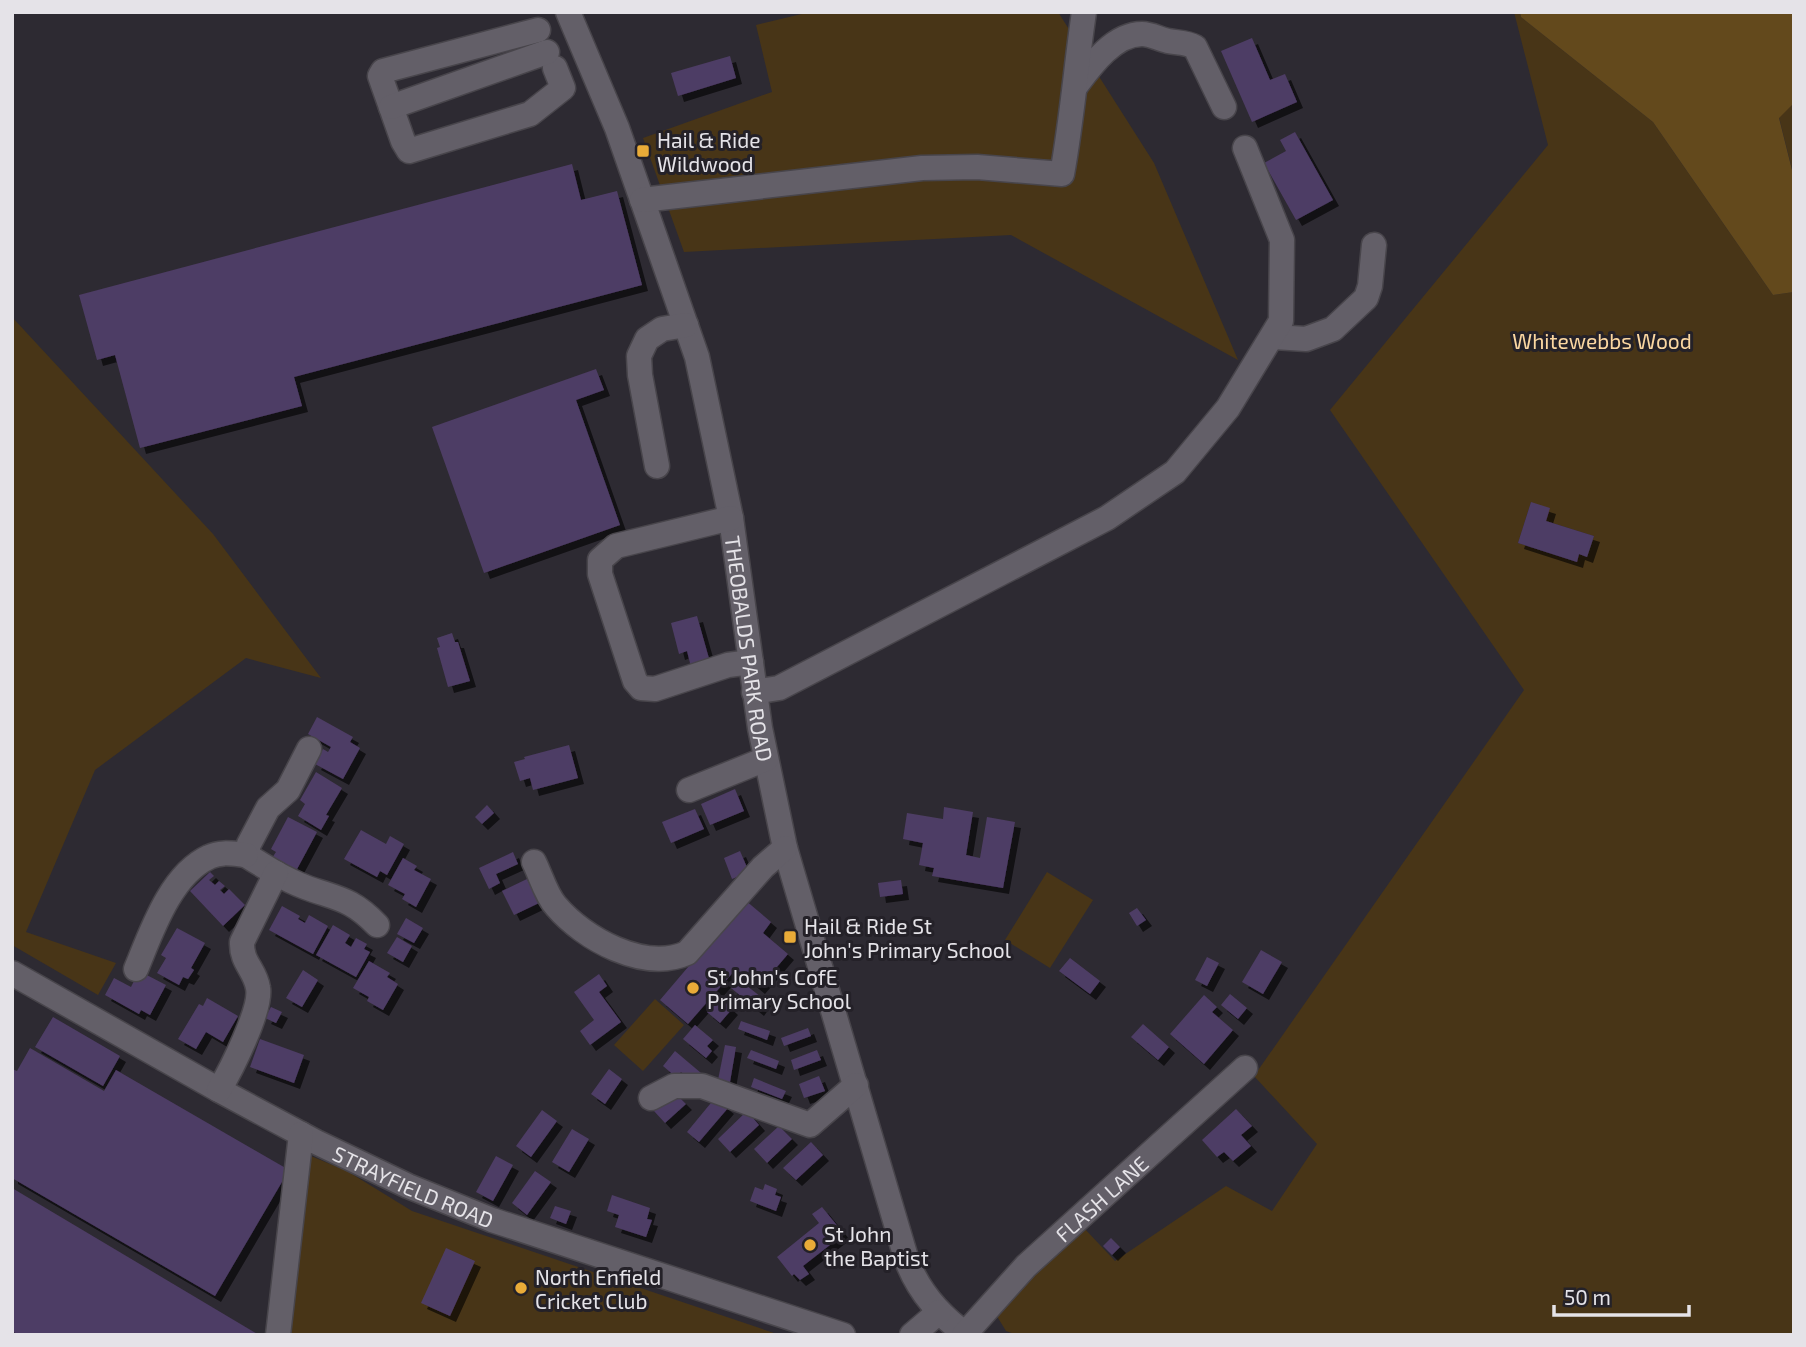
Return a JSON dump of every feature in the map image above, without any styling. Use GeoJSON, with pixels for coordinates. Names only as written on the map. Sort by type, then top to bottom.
{"type":"FeatureCollection","features":[{"type":"Feature","properties":{"kind":"street","name":"THEOBALDS PARK ROAD"},"geometry":{"type":"LineString","coordinates":[[568,12],[617,128],[697,358],[731,517],[754,692],[785,848],[906,1261],[921,1290],[939,1312],[965,1334]]}},
{"type":"Feature","properties":{"kind":"street"},"geometry":{"type":"LineString","coordinates":[[642,200],[922,168],[977,167],[1062,174],[1071,129],[1084,12]]}},
{"type":"Feature","properties":{"kind":"street"},"geometry":{"type":"LineString","coordinates":[[1074,88],[1093,63],[1122,38],[1142,34],[1188,43],[1195,47],[1224,107]]}},
{"type":"Feature","properties":{"kind":"street"},"geometry":{"type":"LineString","coordinates":[[543,40],[563,88],[530,114],[409,150],[402,141],[380,76],[383,71],[543,40],[587,58]]}},
{"type":"Feature","properties":{"kind":"street"},"geometry":{"type":"LineString","coordinates":[[391,107],[543,40]]}},
{"type":"Feature","properties":{"kind":"street"},"geometry":{"type":"LineString","coordinates":[[754,692],[779,688],[864,644],[1107,517],[1175,472],[1227,408],[1282,321],[1282,240],[1245,148]]}},
{"type":"Feature","properties":{"kind":"street"},"geometry":{"type":"LineString","coordinates":[[1274,337],[1306,339],[1333,329],[1366,298],[1370,286],[1374,245]]}},
{"type":"Feature","properties":{"kind":"street"},"geometry":{"type":"LineString","coordinates":[[657,467],[640,376],[639,356],[647,339],[662,329],[686,325]]}},
{"type":"Feature","properties":{"kind":"street"},"geometry":{"type":"LineString","coordinates":[[731,517],[616,546],[600,560],[600,574],[635,681],[641,688],[655,689],[728,665],[751,662]]}},
{"type":"Feature","properties":{"kind":"street"},"geometry":{"type":"LineString","coordinates":[[246,855],[268,808],[288,790],[309,748]]}},
{"type":"Feature","properties":{"kind":"street"},"geometry":{"type":"LineString","coordinates":[[689,790],[766,759]]}},
{"type":"Feature","properties":{"kind":"street"},"geometry":{"type":"LineString","coordinates":[[534,862],[553,904],[571,921],[606,944],[630,953],[665,958],[687,953],[762,867],[785,848]]}},
{"type":"Feature","properties":{"kind":"street"},"geometry":{"type":"LineString","coordinates":[[135,969],[160,913],[176,886],[196,866],[209,857],[220,854],[246,855],[304,887],[351,902],[377,925]]}},
{"type":"Feature","properties":{"kind":"street"},"geometry":{"type":"LineString","coordinates":[[219,1090],[233,1067],[259,998],[256,979],[242,954],[242,942],[276,873]]}},
{"type":"Feature","properties":{"kind":"street","name":"STRAYFIELD ROAD"},"geometry":{"type":"LineString","coordinates":[[12,973],[219,1090],[408,1186],[492,1220],[842,1335]]}},
{"type":"Feature","properties":{"kind":"street","name":"FLASH LANE"},"geometry":{"type":"LineString","coordinates":[[965,1334],[1026,1266],[1245,1068]]}},
{"type":"Feature","properties":{"kind":"street"},"geometry":{"type":"LineString","coordinates":[[651,1098],[674,1086],[702,1086],[810,1125],[856,1085]]}},
{"type":"Feature","properties":{"kind":"street"},"geometry":{"type":"LineString","coordinates":[[278,1335],[301,1134]]}},
{"type":"Feature","properties":{"kind":"street"},"geometry":{"type":"LineString","coordinates":[[912,1335],[939,1312]]}},
{"type":"Feature","properties":{"kind":"green space"},"geometry":{"type":"Polygon","coordinates":[[[810,12],[1058,12],[1154,163],[1238,360],[1011,235],[684,252],[643,138],[772,92],[756,25],[810,12]]]}},
{"type":"Feature","properties":{"kind":"green space","name":"Whitewebbs Wood"},"geometry":{"type":"Polygon","coordinates":[[[1514,12],[1520,12],[1521,17],[1653,122],[1773,295],[1794,292],[1794,1335],[1017,1335],[1006,1331],[995,1313],[1084,1228],[1115,1261],[1226,1186],[1272,1211],[1317,1144],[1254,1076],[1524,690],[1330,410],[1548,145],[1514,12]],[[1531,502],[1518,543],[1576,562],[1579,554],[1587,557],[1594,536],[1546,521],[1531,502]]]}},
{"type":"Feature","properties":{"kind":"green space"},"geometry":{"type":"Polygon","coordinates":[[[1794,103],[1794,177],[1779,117],[1794,103]]]}},
{"type":"Feature","properties":{"kind":"green space"},"geometry":{"type":"Polygon","coordinates":[[[12,317],[213,534],[321,678],[246,658],[95,770],[26,932],[116,963],[98,995],[12,945],[12,317]]]}},
{"type":"Feature","properties":{"kind":"green space"},"geometry":{"type":"Polygon","coordinates":[[[1047,872],[1093,900],[1050,968],[1005,940],[1047,872]]]}},
{"type":"Feature","properties":{"kind":"green space"},"geometry":{"type":"Polygon","coordinates":[[[655,999],[684,1025],[643,1071],[614,1045],[655,999]]]}},
{"type":"Feature","properties":{"kind":"green space"},"geometry":{"type":"Polygon","coordinates":[[[306,1154],[347,1171],[412,1211],[780,1335],[281,1335],[306,1154]]]}},
{"type":"Feature","properties":{"kind":"shaded area"},"geometry":{"type":"Polygon","coordinates":[[[1520,12],[1794,12],[1794,103],[1779,118],[1794,178],[1794,292],[1773,295],[1653,122],[1521,17],[1520,12]]]}},
{"type":"Feature","properties":{"kind":"building"},"geometry":{"type":"Polygon","coordinates":[[[1252,38],[1270,80],[1285,74],[1297,102],[1252,122],[1221,51],[1252,38]]]}},
{"type":"Feature","properties":{"kind":"building"},"geometry":{"type":"Polygon","coordinates":[[[730,56],[736,78],[678,96],[671,73],[730,56]]]}},
{"type":"Feature","properties":{"kind":"building"},"geometry":{"type":"Polygon","coordinates":[[[1295,132],[1333,200],[1296,220],[1264,163],[1286,151],[1280,140],[1295,132]]]}},
{"type":"Feature","properties":{"kind":"building"},"geometry":{"type":"Polygon","coordinates":[[[572,164],[581,200],[617,191],[642,285],[294,377],[302,406],[140,448],[115,355],[97,360],[79,295],[572,164]]]}},
{"type":"Feature","properties":{"kind":"building"},"geometry":{"type":"Polygon","coordinates":[[[596,369],[604,390],[576,400],[620,525],[484,573],[432,427],[596,369]]]}},
{"type":"Feature","properties":{"kind":"building"},"geometry":{"type":"Polygon","coordinates":[[[1531,502],[1550,508],[1546,521],[1594,536],[1587,557],[1579,554],[1577,562],[1518,543],[1531,502]]]}},
{"type":"Feature","properties":{"kind":"building"},"geometry":{"type":"Polygon","coordinates":[[[697,616],[710,662],[691,667],[687,651],[679,654],[671,623],[697,616]]]}},
{"type":"Feature","properties":{"kind":"building"},"geometry":{"type":"Polygon","coordinates":[[[452,633],[455,642],[458,642],[470,681],[448,687],[437,648],[440,647],[437,638],[452,633]]]}},
{"type":"Feature","properties":{"kind":"building"},"geometry":{"type":"Polygon","coordinates":[[[317,717],[353,737],[350,742],[360,748],[343,779],[315,764],[323,749],[328,752],[331,747],[308,734],[317,717]]]}},
{"type":"Feature","properties":{"kind":"building"},"geometry":{"type":"Polygon","coordinates":[[[569,745],[578,778],[533,790],[530,778],[520,781],[514,762],[569,745]]]}},
{"type":"Feature","properties":{"kind":"building"},"geometry":{"type":"Polygon","coordinates":[[[316,772],[342,788],[326,815],[329,816],[321,830],[298,816],[305,804],[300,800],[316,772]]]}},
{"type":"Feature","properties":{"kind":"building"},"geometry":{"type":"Polygon","coordinates":[[[735,789],[744,811],[710,825],[701,804],[735,789]]]}},
{"type":"Feature","properties":{"kind":"building"},"geometry":{"type":"Polygon","coordinates":[[[487,805],[494,813],[482,824],[475,817],[487,805]]]}},
{"type":"Feature","properties":{"kind":"building"},"geometry":{"type":"Polygon","coordinates":[[[944,807],[973,812],[966,855],[980,858],[987,817],[1015,822],[1003,888],[932,876],[934,868],[919,865],[923,843],[903,839],[907,813],[943,819],[944,807]]]}},
{"type":"Feature","properties":{"kind":"building"},"geometry":{"type":"Polygon","coordinates":[[[695,809],[704,829],[671,843],[662,822],[695,809]]]}},
{"type":"Feature","properties":{"kind":"building"},"geometry":{"type":"Polygon","coordinates":[[[288,817],[317,832],[296,871],[272,858],[276,852],[271,849],[288,817]]]}},
{"type":"Feature","properties":{"kind":"building"},"geometry":{"type":"Polygon","coordinates":[[[361,830],[386,844],[390,836],[404,844],[387,875],[380,871],[377,877],[344,859],[361,830]]]}},
{"type":"Feature","properties":{"kind":"building"},"geometry":{"type":"Polygon","coordinates":[[[740,851],[749,872],[732,879],[724,858],[740,851]]]}},
{"type":"Feature","properties":{"kind":"building"},"geometry":{"type":"Polygon","coordinates":[[[513,852],[518,864],[496,874],[500,883],[489,889],[479,868],[513,852]]]}},
{"type":"Feature","properties":{"kind":"building"},"geometry":{"type":"Polygon","coordinates":[[[403,858],[417,866],[414,870],[431,879],[416,907],[402,899],[405,894],[388,885],[403,858]]]}},
{"type":"Feature","properties":{"kind":"building"},"geometry":{"type":"Polygon","coordinates":[[[210,872],[214,876],[209,880],[215,885],[219,881],[225,886],[220,890],[224,894],[229,889],[245,905],[223,926],[190,891],[210,872]]]}},
{"type":"Feature","properties":{"kind":"building"},"geometry":{"type":"Polygon","coordinates":[[[527,879],[539,903],[514,915],[502,891],[527,879]]]}},
{"type":"Feature","properties":{"kind":"building"},"geometry":{"type":"Polygon","coordinates":[[[901,880],[903,894],[880,897],[878,883],[901,880]]]}},
{"type":"Feature","properties":{"kind":"building","name":"St John's CofE Primary School"},"geometry":{"type":"Polygon","coordinates":[[[745,900],[771,922],[763,933],[788,954],[759,988],[736,969],[688,1024],[660,1000],[745,900]]]}},
{"type":"Feature","properties":{"kind":"building"},"geometry":{"type":"Polygon","coordinates":[[[282,906],[300,916],[298,919],[305,923],[309,915],[328,926],[313,954],[269,930],[282,906]]]}},
{"type":"Feature","properties":{"kind":"building"},"geometry":{"type":"Polygon","coordinates":[[[1137,908],[1146,920],[1137,926],[1129,913],[1137,908]]]}},
{"type":"Feature","properties":{"kind":"building"},"geometry":{"type":"Polygon","coordinates":[[[406,918],[423,928],[414,943],[397,934],[406,918]]]}},
{"type":"Feature","properties":{"kind":"building"},"geometry":{"type":"Polygon","coordinates":[[[333,925],[350,935],[345,943],[351,947],[356,938],[367,944],[364,949],[370,952],[356,977],[316,955],[333,925]]]}},
{"type":"Feature","properties":{"kind":"building"},"geometry":{"type":"Polygon","coordinates":[[[177,928],[205,943],[191,968],[194,970],[188,979],[183,977],[179,985],[157,973],[166,958],[161,955],[177,928]]]}},
{"type":"Feature","properties":{"kind":"building"},"geometry":{"type":"Polygon","coordinates":[[[397,937],[412,946],[403,962],[387,953],[397,937]]]}},
{"type":"Feature","properties":{"kind":"building"},"geometry":{"type":"Polygon","coordinates":[[[1261,950],[1282,962],[1263,994],[1242,982],[1261,950]]]}},
{"type":"Feature","properties":{"kind":"building"},"geometry":{"type":"Polygon","coordinates":[[[1207,957],[1219,963],[1207,986],[1195,980],[1207,957]]]}},
{"type":"Feature","properties":{"kind":"building"},"geometry":{"type":"Polygon","coordinates":[[[1070,958],[1100,981],[1090,994],[1059,971],[1070,958]]]}},
{"type":"Feature","properties":{"kind":"building"},"geometry":{"type":"Polygon","coordinates":[[[369,961],[390,973],[387,977],[398,984],[383,1010],[367,1001],[369,997],[353,988],[369,961]]]}},
{"type":"Feature","properties":{"kind":"building"},"geometry":{"type":"Polygon","coordinates":[[[303,970],[318,980],[302,1007],[286,998],[303,970]]]}},
{"type":"Feature","properties":{"kind":"building"},"geometry":{"type":"Polygon","coordinates":[[[139,971],[166,985],[150,1015],[141,1010],[139,1014],[105,995],[114,978],[131,987],[139,971]]]}},
{"type":"Feature","properties":{"kind":"building"},"geometry":{"type":"Polygon","coordinates":[[[599,974],[607,986],[599,992],[621,1022],[590,1045],[580,1031],[594,1020],[574,992],[599,974]]]}},
{"type":"Feature","properties":{"kind":"building"},"geometry":{"type":"Polygon","coordinates":[[[738,979],[765,1000],[758,1010],[731,988],[738,979]]]}},
{"type":"Feature","properties":{"kind":"building"},"geometry":{"type":"Polygon","coordinates":[[[1230,994],[1247,1008],[1238,1019],[1221,1005],[1230,994]]]}},
{"type":"Feature","properties":{"kind":"building"},"geometry":{"type":"Polygon","coordinates":[[[1204,995],[1217,1007],[1212,1012],[1233,1030],[1204,1064],[1170,1034],[1204,995]]]}},
{"type":"Feature","properties":{"kind":"building"},"geometry":{"type":"Polygon","coordinates":[[[207,998],[238,1016],[223,1042],[206,1032],[196,1049],[178,1039],[199,1004],[203,1006],[207,998]]]}},
{"type":"Feature","properties":{"kind":"building"},"geometry":{"type":"Polygon","coordinates":[[[720,998],[732,1009],[720,1023],[707,1012],[720,998]]]}},
{"type":"Feature","properties":{"kind":"building"},"geometry":{"type":"Polygon","coordinates":[[[271,1007],[282,1012],[276,1023],[265,1018],[271,1007]]]}},
{"type":"Feature","properties":{"kind":"building"},"geometry":{"type":"Polygon","coordinates":[[[53,1017],[120,1056],[103,1086],[35,1047],[53,1017]]]}},
{"type":"Feature","properties":{"kind":"building"},"geometry":{"type":"Polygon","coordinates":[[[741,1021],[770,1031],[767,1040],[738,1029],[741,1021]]]}},
{"type":"Feature","properties":{"kind":"building"},"geometry":{"type":"Polygon","coordinates":[[[1143,1024],[1169,1047],[1158,1060],[1131,1037],[1143,1024]]]}},
{"type":"Feature","properties":{"kind":"building"},"geometry":{"type":"Polygon","coordinates":[[[695,1025],[713,1040],[707,1046],[712,1051],[706,1058],[683,1039],[695,1025]]]}},
{"type":"Feature","properties":{"kind":"building"},"geometry":{"type":"Polygon","coordinates":[[[808,1028],[811,1036],[784,1046],[781,1038],[808,1028]]]}},
{"type":"Feature","properties":{"kind":"building"},"geometry":{"type":"Polygon","coordinates":[[[260,1039],[304,1055],[294,1083],[250,1067],[260,1039]]]}},
{"type":"Feature","properties":{"kind":"building"},"geometry":{"type":"Polygon","coordinates":[[[725,1045],[736,1047],[730,1082],[718,1080],[725,1045]]]}},
{"type":"Feature","properties":{"kind":"building"},"geometry":{"type":"Polygon","coordinates":[[[30,1048],[104,1091],[116,1070],[289,1170],[215,1296],[12,1178],[12,1069],[17,1071],[30,1048]]]}},
{"type":"Feature","properties":{"kind":"building"},"geometry":{"type":"Polygon","coordinates":[[[751,1050],[779,1061],[776,1069],[747,1058],[751,1050]]]}},
{"type":"Feature","properties":{"kind":"building"},"geometry":{"type":"Polygon","coordinates":[[[817,1050],[821,1060],[794,1070],[791,1060],[817,1050]]]}},
{"type":"Feature","properties":{"kind":"building"},"geometry":{"type":"Polygon","coordinates":[[[675,1051],[701,1073],[694,1082],[681,1072],[676,1077],[663,1066],[675,1051]]]}},
{"type":"Feature","properties":{"kind":"building"},"geometry":{"type":"Polygon","coordinates":[[[609,1069],[622,1079],[605,1104],[591,1094],[609,1069]]]}},
{"type":"Feature","properties":{"kind":"building"},"geometry":{"type":"Polygon","coordinates":[[[819,1076],[825,1091],[804,1098],[799,1084],[819,1076]]]}},
{"type":"Feature","properties":{"kind":"building"},"geometry":{"type":"Polygon","coordinates":[[[754,1078],[786,1091],[782,1099],[751,1087],[754,1078]]]}},
{"type":"Feature","properties":{"kind":"building"},"geometry":{"type":"Polygon","coordinates":[[[674,1092],[686,1104],[665,1123],[654,1111],[674,1092]]]}},
{"type":"Feature","properties":{"kind":"building"},"geometry":{"type":"Polygon","coordinates":[[[715,1098],[728,1108],[699,1142],[687,1132],[715,1098]]]}},
{"type":"Feature","properties":{"kind":"building"},"geometry":{"type":"Polygon","coordinates":[[[1236,1109],[1252,1126],[1241,1135],[1251,1146],[1233,1161],[1224,1152],[1217,1157],[1202,1140],[1236,1109]]]}},
{"type":"Feature","properties":{"kind":"building"},"geometry":{"type":"Polygon","coordinates":[[[542,1110],[557,1121],[531,1157],[516,1146],[542,1110]]]}},
{"type":"Feature","properties":{"kind":"building"},"geometry":{"type":"Polygon","coordinates":[[[747,1111],[759,1125],[730,1152],[718,1139],[747,1111]]]}},
{"type":"Feature","properties":{"kind":"building"},"geometry":{"type":"Polygon","coordinates":[[[779,1126],[792,1139],[767,1163],[754,1149],[779,1126]]]}},
{"type":"Feature","properties":{"kind":"building"},"geometry":{"type":"Polygon","coordinates":[[[572,1129],[589,1139],[569,1172],[552,1162],[572,1129]]]}},
{"type":"Feature","properties":{"kind":"building"},"geometry":{"type":"Polygon","coordinates":[[[811,1142],[823,1155],[796,1180],[783,1168],[811,1142]]]}},
{"type":"Feature","properties":{"kind":"building"},"geometry":{"type":"Polygon","coordinates":[[[496,1156],[513,1165],[493,1201],[476,1192],[496,1156]]]}},
{"type":"Feature","properties":{"kind":"building"},"geometry":{"type":"Polygon","coordinates":[[[535,1171],[551,1182],[527,1215],[512,1203],[535,1171]]]}},
{"type":"Feature","properties":{"kind":"building"},"geometry":{"type":"Polygon","coordinates":[[[765,1184],[777,1189],[775,1195],[781,1197],[776,1211],[750,1201],[755,1187],[763,1190],[765,1184]]]}},
{"type":"Feature","properties":{"kind":"building"},"geometry":{"type":"Polygon","coordinates":[[[12,1188],[259,1335],[19,1335],[12,1331],[12,1188]]]}},
{"type":"Feature","properties":{"kind":"building"},"geometry":{"type":"Polygon","coordinates":[[[612,1195],[650,1208],[647,1219],[652,1220],[646,1237],[615,1227],[619,1215],[607,1211],[612,1195]]]}},
{"type":"Feature","properties":{"kind":"building"},"geometry":{"type":"Polygon","coordinates":[[[555,1206],[571,1211],[566,1224],[550,1218],[555,1206]]]}},
{"type":"Feature","properties":{"kind":"building","name":"St John the Baptist"},"geometry":{"type":"Polygon","coordinates":[[[822,1207],[844,1234],[803,1266],[809,1274],[800,1280],[794,1274],[792,1276],[777,1257],[819,1223],[812,1214],[822,1207]]]}},
{"type":"Feature","properties":{"kind":"building"},"geometry":{"type":"Polygon","coordinates":[[[1111,1238],[1120,1247],[1112,1255],[1103,1246],[1111,1238]]]}},
{"type":"Feature","properties":{"kind":"building"},"geometry":{"type":"Polygon","coordinates":[[[446,1248],[475,1261],[450,1316],[421,1303],[446,1248]]]}},
{"type":"Feature","properties":{"kind":"place","name":"Hail & Ride Wildwood"},"geometry":{"type":"Point","coordinates":[643,151]}},
{"type":"Feature","properties":{"kind":"place","name":"Hail & Ride St John's Primary School"},"geometry":{"type":"Point","coordinates":[790,937]}},
{"type":"Feature","properties":{"kind":"place","name":"St John's CofE Primary School"},"geometry":{"type":"Point","coordinates":[693,988]}},
{"type":"Feature","properties":{"kind":"place","name":"St John the Baptist"},"geometry":{"type":"Point","coordinates":[810,1245]}},
{"type":"Feature","properties":{"kind":"place","name":"North Enfield Cricket Club"},"geometry":{"type":"Point","coordinates":[521,1288]}}]}
